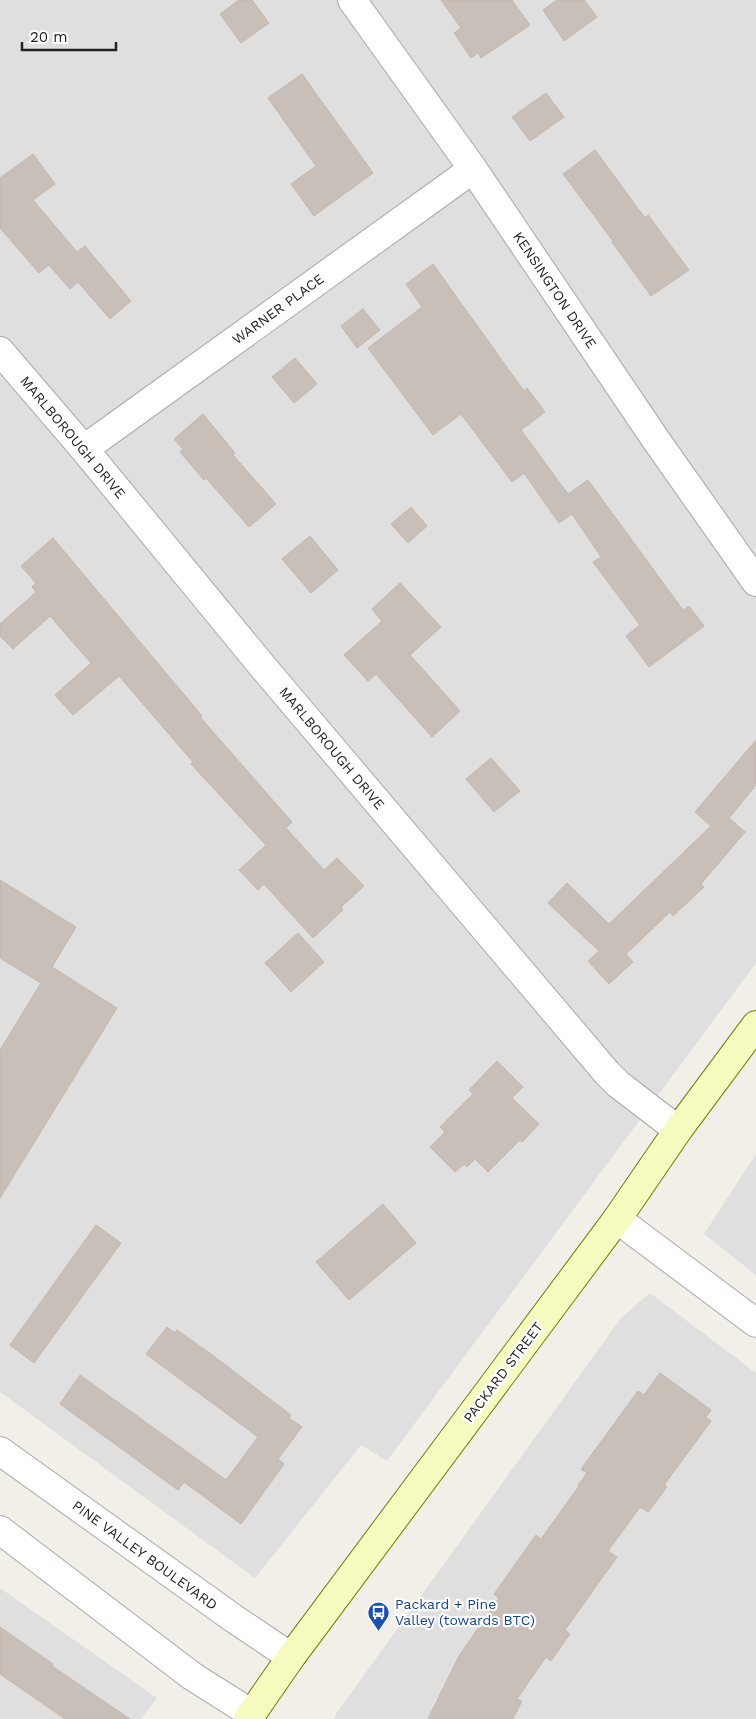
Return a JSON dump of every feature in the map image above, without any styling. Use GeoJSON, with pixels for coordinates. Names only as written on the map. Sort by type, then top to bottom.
{"type":"FeatureCollection","features":[{"type":"Feature","properties":{"kind":"main road","name":"PACKARD STREET"},"geometry":{"type":"LineString","coordinates":[[250,1717],[291,1657],[617,1219],[678,1130],[756,1025]]}},
{"type":"Feature","properties":{"kind":"street","name":"KENSINGTON DRIVE"},"geometry":{"type":"LineString","coordinates":[[352,0],[473,169],[656,440],[756,582]]}},
{"type":"Feature","properties":{"kind":"street","name":"WARNER PLACE"},"geometry":{"type":"LineString","coordinates":[[84,449],[473,169]]}},
{"type":"Feature","properties":{"kind":"street","name":"MARLBOROUGH DRIVE"},"geometry":{"type":"LineString","coordinates":[[0,351],[84,449],[263,667],[607,1073],[618,1084],[678,1130]]}},
{"type":"Feature","properties":{"kind":"street"},"geometry":{"type":"LineString","coordinates":[[617,1219],[756,1323]]}},
{"type":"Feature","properties":{"kind":"street","name":"PINE VALLEY BOULEVARD"},"geometry":{"type":"LineString","coordinates":[[0,1450],[233,1618],[291,1657]]}},
{"type":"Feature","properties":{"kind":"street"},"geometry":{"type":"LineString","coordinates":[[0,1530],[192,1676],[250,1717]]}},
{"type":"Feature","properties":{"kind":"shaded area"},"geometry":{"type":"Polygon","coordinates":[[[0,0],[756,0],[756,963],[387,1461],[361,1445],[255,1578],[0,1392],[0,0]]]}},
{"type":"Feature","properties":{"kind":"shaded area"},"geometry":{"type":"Polygon","coordinates":[[[756,1154],[756,1275],[704,1234],[756,1154]]]}},
{"type":"Feature","properties":{"kind":"shaded area"},"geometry":{"type":"Polygon","coordinates":[[[650,1293],[756,1373],[756,1719],[334,1719],[621,1318],[650,1293]]]}},
{"type":"Feature","properties":{"kind":"shaded area"},"geometry":{"type":"Polygon","coordinates":[[[0,1588],[157,1698],[141,1719],[0,1719],[0,1588]]]}},
{"type":"Feature","properties":{"kind":"building"},"geometry":{"type":"Polygon","coordinates":[[[239,0],[252,0],[269,23],[241,43],[220,14],[239,0]]]}},
{"type":"Feature","properties":{"kind":"building"},"geometry":{"type":"Polygon","coordinates":[[[441,0],[512,0],[530,25],[481,58],[478,53],[471,58],[454,33],[461,28],[441,0]]]}},
{"type":"Feature","properties":{"kind":"building"},"geometry":{"type":"Polygon","coordinates":[[[557,0],[584,0],[597,17],[564,41],[543,10],[557,0]]]}},
{"type":"Feature","properties":{"kind":"building"},"geometry":{"type":"Polygon","coordinates":[[[302,74],[373,173],[314,216],[291,184],[316,166],[268,98],[302,74]]]}},
{"type":"Feature","properties":{"kind":"building"},"geometry":{"type":"Polygon","coordinates":[[[546,93],[564,117],[530,141],[512,117],[546,93]]]}},
{"type":"Feature","properties":{"kind":"building"},"geometry":{"type":"Polygon","coordinates":[[[595,150],[645,218],[648,215],[689,270],[651,296],[563,174],[595,150]]]}},
{"type":"Feature","properties":{"kind":"building"},"geometry":{"type":"Polygon","coordinates":[[[33,154],[55,184],[33,200],[77,252],[85,246],[131,301],[110,319],[78,282],[70,289],[49,265],[39,273],[0,228],[0,178],[33,154]]]}},
{"type":"Feature","properties":{"kind":"building"},"geometry":{"type":"Polygon","coordinates":[[[433,264],[524,391],[527,388],[545,412],[521,430],[568,494],[588,480],[683,610],[689,606],[704,626],[649,667],[626,636],[640,625],[593,562],[601,557],[572,514],[559,523],[524,473],[512,482],[461,414],[433,435],[368,348],[422,307],[406,284],[433,264]]]}},
{"type":"Feature","properties":{"kind":"building"},"geometry":{"type":"Polygon","coordinates":[[[363,309],[380,330],[357,348],[341,326],[363,309]]]}},
{"type":"Feature","properties":{"kind":"building"},"geometry":{"type":"Polygon","coordinates":[[[295,358],[317,384],[294,403],[272,377],[295,358]]]}},
{"type":"Feature","properties":{"kind":"building"},"geometry":{"type":"Polygon","coordinates":[[[203,414],[235,453],[233,455],[276,504],[249,527],[206,478],[204,480],[180,452],[183,449],[174,439],[203,414]]]}},
{"type":"Feature","properties":{"kind":"building"},"geometry":{"type":"Polygon","coordinates":[[[411,507],[427,526],[408,543],[391,524],[411,507]]]}},
{"type":"Feature","properties":{"kind":"building"},"geometry":{"type":"Polygon","coordinates":[[[310,536],[338,570],[311,593],[282,559],[310,536]]]}},
{"type":"Feature","properties":{"kind":"building"},"geometry":{"type":"Polygon","coordinates":[[[53,538],[202,716],[200,717],[292,822],[286,828],[324,870],[337,858],[364,886],[341,907],[343,910],[313,938],[264,884],[258,890],[239,870],[266,845],[191,764],[193,762],[119,676],[73,715],[55,695],[91,663],[50,616],[13,649],[0,636],[0,624],[36,592],[32,587],[36,583],[21,566],[53,538]]]}},
{"type":"Feature","properties":{"kind":"building"},"geometry":{"type":"Polygon","coordinates":[[[400,583],[441,627],[410,655],[460,711],[432,737],[376,674],[368,681],[344,655],[382,621],[372,609],[400,583]]]}},
{"type":"Feature","properties":{"kind":"building"},"geometry":{"type":"Polygon","coordinates":[[[756,740],[756,785],[729,818],[745,832],[701,884],[704,887],[673,916],[670,912],[626,954],[633,962],[609,984],[588,961],[599,951],[548,903],[567,883],[609,924],[711,826],[695,812],[756,740]]]}},
{"type":"Feature","properties":{"kind":"building"},"geometry":{"type":"Polygon","coordinates":[[[491,758],[520,791],[494,812],[466,779],[491,758]]]}},
{"type":"Feature","properties":{"kind":"building"},"geometry":{"type":"Polygon","coordinates":[[[0,880],[76,927],[52,967],[117,1008],[0,1198],[0,1050],[41,983],[0,958],[0,880]]]}},
{"type":"Feature","properties":{"kind":"building"},"geometry":{"type":"Polygon","coordinates":[[[298,933],[324,962],[291,992],[265,963],[298,933]]]}},
{"type":"Feature","properties":{"kind":"building"},"geometry":{"type":"Polygon","coordinates":[[[497,1061],[523,1087],[512,1098],[539,1124],[488,1172],[475,1159],[467,1167],[464,1164],[455,1172],[430,1147],[445,1132],[440,1127],[473,1094],[469,1090],[497,1061]]]}},
{"type":"Feature","properties":{"kind":"building"},"geometry":{"type":"Polygon","coordinates":[[[383,1204],[416,1243],[349,1300],[316,1262],[383,1204]]]}},
{"type":"Feature","properties":{"kind":"building"},"geometry":{"type":"Polygon","coordinates":[[[96,1225],[121,1243],[34,1363],[10,1345],[96,1225]]]}},
{"type":"Feature","properties":{"kind":"building"},"geometry":{"type":"Polygon","coordinates":[[[167,1327],[175,1333],[177,1330],[211,1354],[291,1415],[289,1418],[302,1427],[278,1459],[284,1464],[241,1524],[184,1482],[178,1490],[60,1404],[80,1375],[226,1480],[258,1437],[146,1354],[167,1327]]]}},
{"type":"Feature","properties":{"kind":"building"},"geometry":{"type":"Polygon","coordinates":[[[660,1373],[711,1410],[706,1417],[711,1421],[664,1485],[667,1487],[648,1512],[640,1507],[608,1551],[617,1557],[565,1630],[570,1634],[551,1661],[546,1657],[517,1699],[522,1701],[513,1719],[428,1719],[459,1656],[499,1598],[494,1594],[536,1535],[541,1539],[579,1486],[587,1473],[581,1469],[638,1391],[644,1395],[660,1373]]]}},
{"type":"Feature","properties":{"kind":"building"},"geometry":{"type":"Polygon","coordinates":[[[0,1627],[53,1664],[52,1666],[130,1719],[65,1719],[0,1674],[0,1627]]]}},
{"type":"Feature","properties":{"kind":"place","name":"Packard + Pine Valley (towards BTC)"},"geometry":{"type":"Point","coordinates":[379,1631]}}]}
